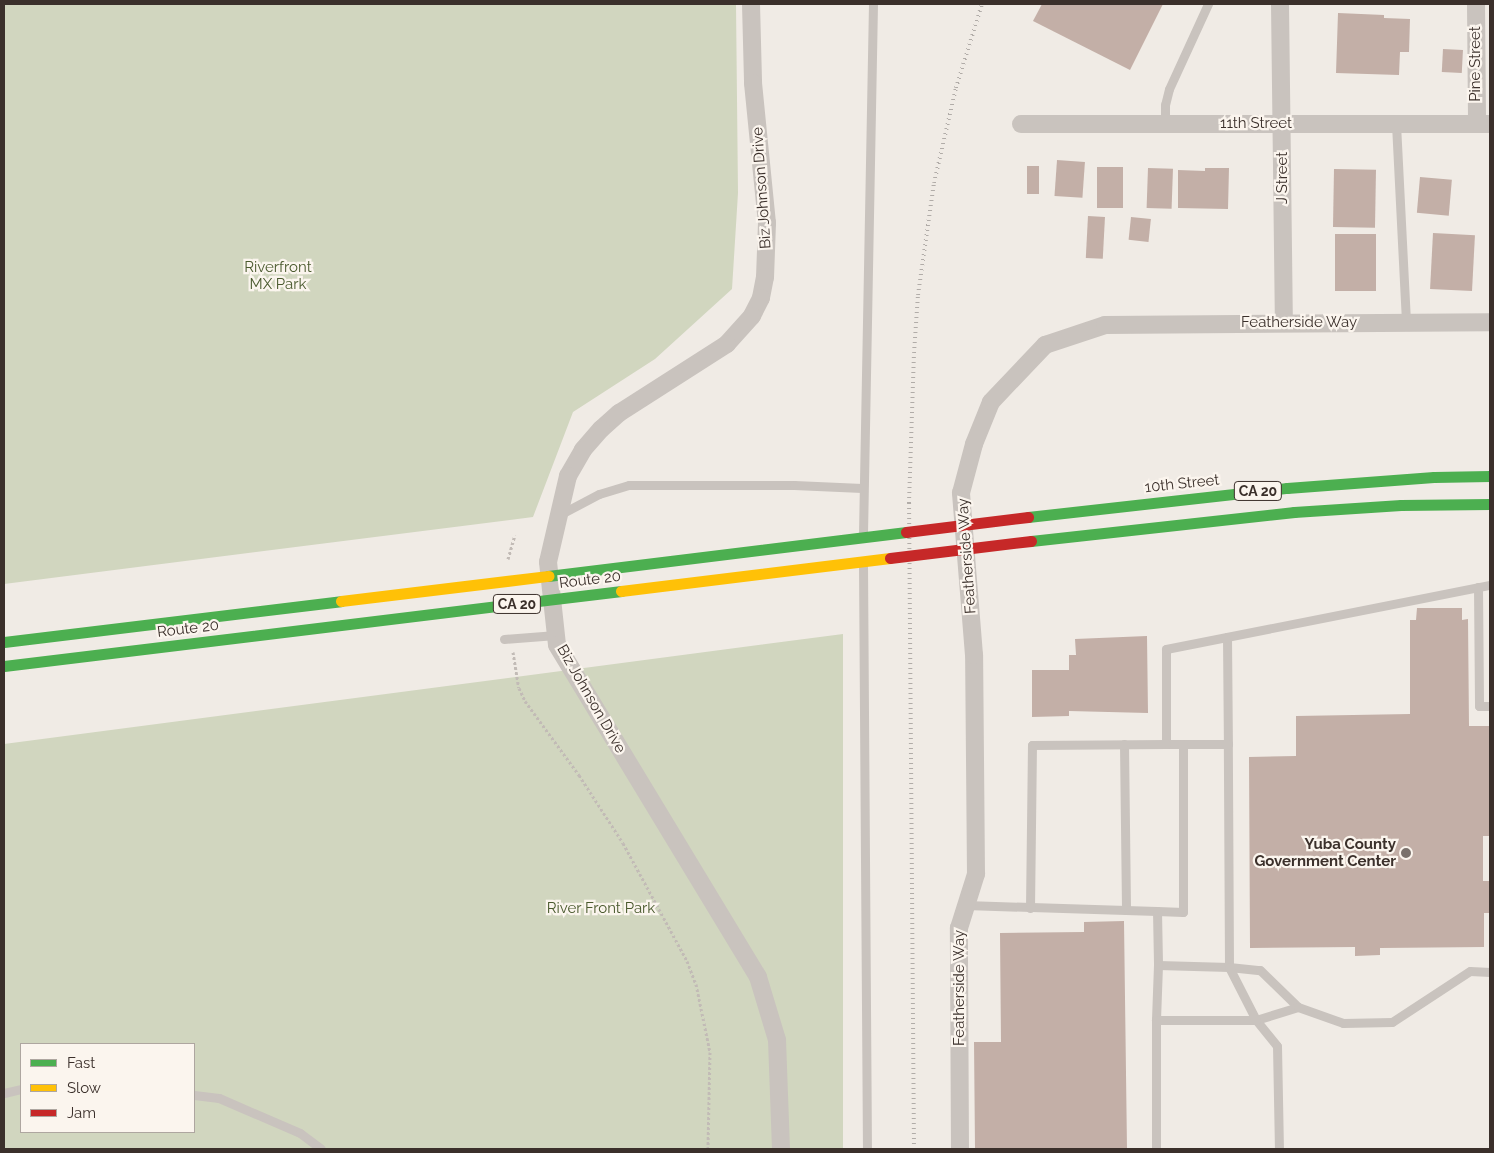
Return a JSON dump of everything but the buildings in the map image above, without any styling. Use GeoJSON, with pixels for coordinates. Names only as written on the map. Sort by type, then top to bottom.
{"type":"FeatureCollection","features":[{"type":"Feature","properties":{"kind":"highway","name":"10th Street"},"geometry":{"type":"LineString","coordinates":[[1028,517],[1288,488],[1490,476]]}},
{"type":"Feature","properties":{"kind":"highway","name":"Route 20"},"geometry":{"type":"LineString","coordinates":[[4,666],[1031,541],[1294,512],[1401,505],[1490,504]]}},
{"type":"Feature","properties":{"kind":"highway","name":"Route 20"},"geometry":{"type":"LineString","coordinates":[[4,642],[1028,517]]}},
{"type":"Feature","properties":{"kind":"street","name":"Biz Johnson Drive"},"geometry":{"type":"LineString","coordinates":[[751,4],[753,82],[767,223],[766,277],[761,298],[752,316],[727,344],[706,360],[640,399],[601,429],[583,450],[568,476],[548,562],[557,645],[758,976],[777,1040],[781,1149]]}},
{"type":"Feature","properties":{"kind":"street","name":"J Street"},"geometry":{"type":"LineString","coordinates":[[1280,4],[1284,323]]}},
{"type":"Feature","properties":{"kind":"street","name":"Pine Street"},"geometry":{"type":"LineString","coordinates":[[1476,4],[1483,124]]}},
{"type":"Feature","properties":{"kind":"street","name":"11th Street"},"geometry":{"type":"LineString","coordinates":[[1021,124],[1483,124]]}},
{"type":"Feature","properties":{"kind":"street","name":"Featherside Way"},"geometry":{"type":"LineString","coordinates":[[960,1149],[959,928],[976,874],[974,655],[961,493],[974,444],[991,402],[1045,345],[1105,325],[1490,322]]}},
{"type":"Feature","properties":{"kind":"lane"},"geometry":{"type":"LineString","coordinates":[[867,1149],[862,488],[873,4]]}},
{"type":"Feature","properties":{"kind":"lane"},"geometry":{"type":"LineString","coordinates":[[1165,124],[1165,105],[1169,89],[1208,4]]}},
{"type":"Feature","properties":{"kind":"lane"},"geometry":{"type":"LineString","coordinates":[[1396,124],[1406,322]]}},
{"type":"Feature","properties":{"kind":"lane"},"geometry":{"type":"LineString","coordinates":[[558,516],[599,494],[629,485],[794,484],[862,488]]}},
{"type":"Feature","properties":{"kind":"lane"},"geometry":{"type":"LineString","coordinates":[[1166,744],[1166,649],[1490,585]]}},
{"type":"Feature","properties":{"kind":"lane"},"geometry":{"type":"LineString","coordinates":[[1478,587],[1479,706],[1490,706]]}},
{"type":"Feature","properties":{"kind":"lane"},"geometry":{"type":"LineString","coordinates":[[508,639],[556,635]]}},
{"type":"Feature","properties":{"kind":"lane"},"geometry":{"type":"LineString","coordinates":[[1227,637],[1229,967],[1256,1020],[1277,1046],[1279,1149]]}},
{"type":"Feature","properties":{"kind":"lane"},"geometry":{"type":"LineString","coordinates":[[1124,744],[1126,910]]}},
{"type":"Feature","properties":{"kind":"lane"},"geometry":{"type":"LineString","coordinates":[[965,905],[1182,912],[1183,744]]}},
{"type":"Feature","properties":{"kind":"lane"},"geometry":{"type":"LineString","coordinates":[[1030,908],[1032,745],[1228,744]]}},
{"type":"Feature","properties":{"kind":"lane"},"geometry":{"type":"LineString","coordinates":[[1156,1149],[1157,912]]}},
{"type":"Feature","properties":{"kind":"lane"},"geometry":{"type":"LineString","coordinates":[[1158,965],[1260,970],[1298,1007],[1343,1023],[1392,1022],[1470,972],[1490,972]]}},
{"type":"Feature","properties":{"kind":"lane"},"geometry":{"type":"LineString","coordinates":[[1156,1020],[1256,1020],[1298,1007]]}},
{"type":"Feature","properties":{"kind":"lane"},"geometry":{"type":"LineString","coordinates":[[4,1093],[20,1090]]}},
{"type":"Feature","properties":{"kind":"lane"},"geometry":{"type":"LineString","coordinates":[[195,1095],[219,1098],[300,1133],[321,1149]]}},
{"type":"Feature","properties":{"kind":"path"},"geometry":{"type":"LineString","coordinates":[[508,561],[515,535]]}},
{"type":"Feature","properties":{"kind":"path"},"geometry":{"type":"LineString","coordinates":[[508,639],[515,672],[525,701],[579,775],[623,843],[675,937],[696,984],[710,1052],[708,1149]]}},
{"type":"Feature","properties":{"kind":"green space","name":"Riverfront MX Park"},"geometry":{"type":"Polygon","coordinates":[[[4,4],[736,4],[738,193],[732,289],[655,359],[573,412],[533,517],[4,584],[4,4]]]}},
{"type":"Feature","properties":{"kind":"green space","name":"River Front Park"},"geometry":{"type":"Polygon","coordinates":[[[843,634],[843,1149],[4,1149],[4,744],[843,634]]]}},
{"type":"Feature","properties":{"kind":"railway"},"geometry":{"type":"LineString","coordinates":[[914,1149],[909,503],[914,353],[918,295],[934,183],[956,88],[982,4]]}},
{"type":"Feature","properties":{"kind":"traffic: fast"},"geometry":{"type":"LineString","coordinates":[[1028,517],[1287,488],[1434,477],[1490,476]]}},
{"type":"Feature","properties":{"kind":"traffic: fast"},"geometry":{"type":"LineString","coordinates":[[1031,541],[1294,512],[1401,505],[1490,504]]}},
{"type":"Feature","properties":{"kind":"traffic: fast"},"geometry":{"type":"LineString","coordinates":[[548,576],[906,532]]}},
{"type":"Feature","properties":{"kind":"traffic: fast"},"geometry":{"type":"LineString","coordinates":[[4,666],[621,591]]}},
{"type":"Feature","properties":{"kind":"traffic: fast"},"geometry":{"type":"LineString","coordinates":[[4,642],[341,601]]}},
{"type":"Feature","properties":{"kind":"traffic: slow"},"geometry":{"type":"LineString","coordinates":[[621,591],[890,558]]}},
{"type":"Feature","properties":{"kind":"traffic: slow"},"geometry":{"type":"LineString","coordinates":[[341,601],[548,576]]}},
{"type":"Feature","properties":{"kind":"traffic: jam"},"geometry":{"type":"LineString","coordinates":[[906,532],[1028,517]]}},
{"type":"Feature","properties":{"kind":"traffic: jam"},"geometry":{"type":"LineString","coordinates":[[890,558],[1031,541]]}},
{"type":"Feature","properties":{"kind":"place","name":"Yuba County Government Center"},"geometry":{"type":"Point","coordinates":[1406,853]}}]}
